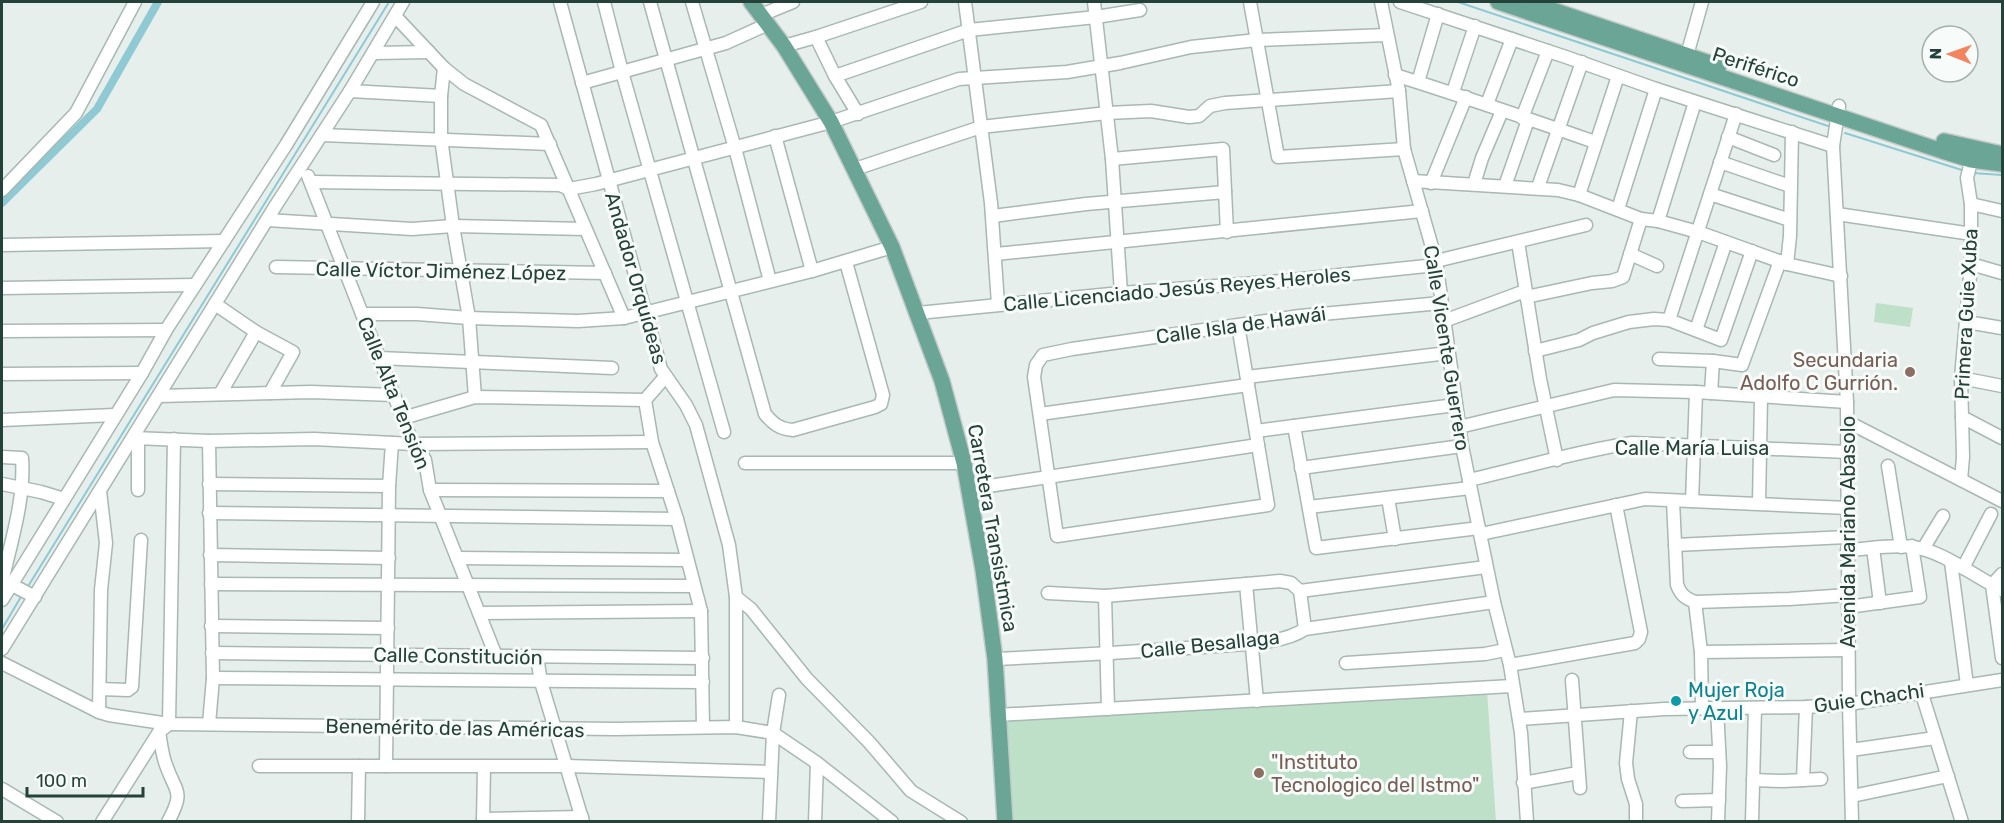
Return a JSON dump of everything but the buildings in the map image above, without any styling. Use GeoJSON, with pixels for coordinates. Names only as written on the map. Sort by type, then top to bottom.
{"type":"FeatureCollection","features":[{"type":"Feature","properties":{"kind":"main road","name":"Carretera Transistmica"},"geometry":{"type":"LineString","coordinates":[[751,2],[784,46],[831,122],[855,169],[892,247],[942,381],[964,463],[983,570],[995,659],[1005,822]]}},
{"type":"Feature","properties":{"kind":"main road","name":"Periférico"},"geometry":{"type":"LineString","coordinates":[[1498,2],[1836,125],[1970,163],[2002,164]]}},
{"type":"Feature","properties":{"kind":"main road","name":"Periférico"},"geometry":{"type":"LineString","coordinates":[[1529,2],[1548,4],[1687,55],[1836,125]]}},
{"type":"Feature","properties":{"kind":"main road","name":"Periférico"},"geometry":{"type":"LineString","coordinates":[[1970,163],[2002,154]]}},
{"type":"Feature","properties":{"kind":"street"},"geometry":{"type":"LineString","coordinates":[[2,190],[76,113],[135,2]]}},
{"type":"Feature","properties":{"kind":"street"},"geometry":{"type":"LineString","coordinates":[[2,600],[8,584],[64,499],[166,330],[291,136],[373,2]]}},
{"type":"Feature","properties":{"kind":"street"},"geometry":{"type":"LineString","coordinates":[[2,649],[32,596],[135,438],[215,304],[350,91],[403,2]]}},
{"type":"Feature","properties":{"kind":"street","name":"Andador Orquídeas"},"geometry":{"type":"LineString","coordinates":[[560,2],[661,369],[686,405],[696,425],[729,545],[736,597],[736,727]]}},
{"type":"Feature","properties":{"kind":"street"},"geometry":{"type":"LineString","coordinates":[[604,2],[724,432]]}},
{"type":"Feature","properties":{"kind":"street"},"geometry":{"type":"LineString","coordinates":[[650,2],[765,414],[782,429],[793,430],[881,404],[883,395],[846,262]]}},
{"type":"Feature","properties":{"kind":"street"},"geometry":{"type":"LineString","coordinates":[[692,2],[735,148],[770,281]]}},
{"type":"Feature","properties":{"kind":"street"},"geometry":{"type":"LineString","coordinates":[[582,83],[726,43],[794,2]]}},
{"type":"Feature","properties":{"kind":"street"},"geometry":{"type":"LineString","coordinates":[[784,46],[921,2]]}},
{"type":"Feature","properties":{"kind":"street"},"geometry":{"type":"LineString","coordinates":[[965,2],[993,216],[998,304]]}},
{"type":"Feature","properties":{"kind":"street"},"geometry":{"type":"LineString","coordinates":[[1094,2],[1112,159],[1122,293]]}},
{"type":"Feature","properties":{"kind":"street"},"geometry":{"type":"LineString","coordinates":[[1250,2],[1278,157],[1404,149]]}},
{"type":"Feature","properties":{"kind":"street","name":"Calle Vicente Guerrero"},"geometry":{"type":"LineString","coordinates":[[1381,2],[1398,91],[1404,149],[1436,263],[1455,405],[1469,484],[1510,665],[1519,719],[1527,822]]}},
{"type":"Feature","properties":{"kind":"street"},"geometry":{"type":"LineString","coordinates":[[1400,2],[1695,102],[1792,132],[1836,125]]}},
{"type":"Feature","properties":{"kind":"street"},"geometry":{"type":"LineString","coordinates":[[1687,55],[1702,2]]}},
{"type":"Feature","properties":{"kind":"street"},"geometry":{"type":"LineString","coordinates":[[835,76],[969,30],[1096,17],[1140,10]]}},
{"type":"Feature","properties":{"kind":"street"},"geometry":{"type":"LineString","coordinates":[[1418,82],[1438,14]]}},
{"type":"Feature","properties":{"kind":"street"},"geometry":{"type":"LineString","coordinates":[[394,16],[444,68],[464,84],[541,125],[624,318]]}},
{"type":"Feature","properties":{"kind":"street"},"geometry":{"type":"LineString","coordinates":[[1453,93],[1475,26]]}},
{"type":"Feature","properties":{"kind":"street"},"geometry":{"type":"LineString","coordinates":[[311,182],[560,185],[569,189],[831,122],[959,79],[1067,72],[1100,67],[1191,46],[1257,40],[1387,35]]}},
{"type":"Feature","properties":{"kind":"street"},"geometry":{"type":"LineString","coordinates":[[816,37],[835,76],[858,114]]}},
{"type":"Feature","properties":{"kind":"street"},"geometry":{"type":"LineString","coordinates":[[1487,104],[1512,39]]}},
{"type":"Feature","properties":{"kind":"street"},"geometry":{"type":"LineString","coordinates":[[1504,186],[1548,51]]}},
{"type":"Feature","properties":{"kind":"street"},"geometry":{"type":"LineString","coordinates":[[373,53],[429,52]]}},
{"type":"Feature","properties":{"kind":"street"},"geometry":{"type":"LineString","coordinates":[[1538,188],[1582,62]]}},
{"type":"Feature","properties":{"kind":"street"},"geometry":{"type":"LineString","coordinates":[[444,68],[441,138],[446,182],[469,318],[476,397]]}},
{"type":"Feature","properties":{"kind":"street"},"geometry":{"type":"LineString","coordinates":[[1395,75],[1595,142]]}},
{"type":"Feature","properties":{"kind":"street"},"geometry":{"type":"LineString","coordinates":[[1578,195],[1618,76]]}},
{"type":"Feature","properties":{"kind":"street"},"geometry":{"type":"LineString","coordinates":[[1618,209],[1656,89]]}},
{"type":"Feature","properties":{"kind":"street"},"geometry":{"type":"LineString","coordinates":[[350,91],[441,96]]}},
{"type":"Feature","properties":{"kind":"street"},"geometry":{"type":"LineString","coordinates":[[855,169],[981,127],[1107,113],[1151,111],[1189,117],[1199,116],[1210,106],[1225,103],[1398,91]]}},
{"type":"Feature","properties":{"kind":"street"},"geometry":{"type":"LineString","coordinates":[[1431,183],[1466,97]]}},
{"type":"Feature","properties":{"kind":"street"},"geometry":{"type":"LineString","coordinates":[[1658,221],[1695,102]]}},
{"type":"Feature","properties":{"kind":"street"},"geometry":{"type":"LineString","coordinates":[[1474,184],[1502,111]]}},
{"type":"Feature","properties":{"kind":"street"},"geometry":{"type":"LineString","coordinates":[[1669,320],[1736,114]]}},
{"type":"Feature","properties":{"kind":"street","name":"Avenida Mariano Abasolo"},"geometry":{"type":"LineString","coordinates":[[1836,125],[1837,214],[1848,422],[1847,550],[1852,822]]}},
{"type":"Feature","properties":{"kind":"street"},"geometry":{"type":"LineString","coordinates":[[1659,359],[1713,361],[1742,365],[1784,262],[1790,220],[1792,132]]}},
{"type":"Feature","properties":{"kind":"street"},"geometry":{"type":"LineString","coordinates":[[322,135],[550,144]]}},
{"type":"Feature","properties":{"kind":"street"},"geometry":{"type":"LineString","coordinates":[[775,136],[812,271]]}},
{"type":"Feature","properties":{"kind":"street"},"geometry":{"type":"LineString","coordinates":[[1728,137],[1774,155]]}},
{"type":"Feature","properties":{"kind":"street"},"geometry":{"type":"LineString","coordinates":[[1112,159],[1223,149],[1227,232]]}},
{"type":"Feature","properties":{"kind":"street"},"geometry":{"type":"LineString","coordinates":[[1720,162],[1790,186]]}},
{"type":"Feature","properties":{"kind":"street","name":"Primera Guie Xuba"},"geometry":{"type":"LineString","coordinates":[[1961,480],[1962,378],[1972,234],[1970,163]]}},
{"type":"Feature","properties":{"kind":"street","name":"Calle Alta Tensión"},"geometry":{"type":"LineString","coordinates":[[302,164],[412,444],[425,460],[430,489],[496,656]]}},
{"type":"Feature","properties":{"kind":"street"},"geometry":{"type":"LineString","coordinates":[[1413,181],[1558,190],[1578,195],[1641,219],[1658,221],[1698,232],[1784,262],[1841,276]]}},
{"type":"Feature","properties":{"kind":"street"},"geometry":{"type":"LineString","coordinates":[[993,216],[1225,192]]}},
{"type":"Feature","properties":{"kind":"street"},"geometry":{"type":"LineString","coordinates":[[1710,194],[1790,220]]}},
{"type":"Feature","properties":{"kind":"street"},"geometry":{"type":"LineString","coordinates":[[1971,204],[2002,211]]}},
{"type":"Feature","properties":{"kind":"street"},"geometry":{"type":"LineString","coordinates":[[996,254],[1422,211]]}},
{"type":"Feature","properties":{"kind":"street"},"geometry":{"type":"LineString","coordinates":[[1837,214],[1972,234]]}},
{"type":"Feature","properties":{"kind":"street"},"geometry":{"type":"LineString","coordinates":[[1444,321],[1525,294],[1612,281],[1623,277],[1641,219]]}},
{"type":"Feature","properties":{"kind":"street"},"geometry":{"type":"LineString","coordinates":[[267,220],[412,229],[453,226],[585,229]]}},
{"type":"Feature","properties":{"kind":"street","name":"Calle Licenciado Jesús Reyes Heroles"},"geometry":{"type":"LineString","coordinates":[[918,313],[1122,293],[1282,281],[1436,263],[1586,225]]}},
{"type":"Feature","properties":{"kind":"street"},"geometry":{"type":"LineString","coordinates":[[2,245],[224,241]]}},
{"type":"Feature","properties":{"kind":"street"},"geometry":{"type":"LineString","coordinates":[[1518,242],[1535,351],[1557,460]]}},
{"type":"Feature","properties":{"kind":"street"},"geometry":{"type":"LineString","coordinates":[[1696,330],[1726,242]]}},
{"type":"Feature","properties":{"kind":"street"},"geometry":{"type":"LineString","coordinates":[[362,314],[578,321],[624,318],[846,262],[892,247]]}},
{"type":"Feature","properties":{"kind":"street"},"geometry":{"type":"LineString","coordinates":[[1535,351],[1579,340],[1629,321],[1654,319],[1669,320],[1721,340],[1752,251]]}},
{"type":"Feature","properties":{"kind":"street"},"geometry":{"type":"LineString","coordinates":[[1630,254],[1657,266]]}},
{"type":"Feature","properties":{"kind":"street"},"geometry":{"type":"LineString","coordinates":[[1971,264],[2002,273]]}},
{"type":"Feature","properties":{"kind":"street","name":"Calle Víctor Jiménez López"},"geometry":{"type":"LineString","coordinates":[[276,267],[605,273]]}},
{"type":"Feature","properties":{"kind":"street"},"geometry":{"type":"LineString","coordinates":[[2,288],[195,285]]}},
{"type":"Feature","properties":{"kind":"street","name":"Calle Isla de Hawái"},"geometry":{"type":"LineString","coordinates":[[1040,414],[1034,377],[1036,365],[1043,355],[1300,316],[1441,303]]}},
{"type":"Feature","properties":{"kind":"street"},"geometry":{"type":"LineString","coordinates":[[215,304],[256,332],[293,352],[270,393]]}},
{"type":"Feature","properties":{"kind":"street"},"geometry":{"type":"LineString","coordinates":[[1967,322],[2002,328]]}},
{"type":"Feature","properties":{"kind":"street"},"geometry":{"type":"LineString","coordinates":[[1238,325],[1247,381],[1268,505],[1058,536],[1040,414],[1247,381],[1448,353]]}},
{"type":"Feature","properties":{"kind":"street"},"geometry":{"type":"LineString","coordinates":[[2,331],[166,330]]}},
{"type":"Feature","properties":{"kind":"street"},"geometry":{"type":"LineString","coordinates":[[220,394],[256,332]]}},
{"type":"Feature","properties":{"kind":"street"},"geometry":{"type":"LineString","coordinates":[[379,358],[612,368]]}},
{"type":"Feature","properties":{"kind":"street"},"geometry":{"type":"LineString","coordinates":[[1711,393],[1713,361]]}},
{"type":"Feature","properties":{"kind":"street"},"geometry":{"type":"LineString","coordinates":[[2,374],[142,373]]}},
{"type":"Feature","properties":{"kind":"street"},"geometry":{"type":"LineString","coordinates":[[645,400],[665,377]]}},
{"type":"Feature","properties":{"kind":"street"},"geometry":{"type":"LineString","coordinates":[[1962,378],[2002,386]]}},
{"type":"Feature","properties":{"kind":"street"},"geometry":{"type":"LineString","coordinates":[[1459,427],[1614,390],[1696,392],[1847,402]]}},
{"type":"Feature","properties":{"kind":"street"},"geometry":{"type":"LineString","coordinates":[[1692,501],[1696,392]]}},
{"type":"Feature","properties":{"kind":"street"},"geometry":{"type":"LineString","coordinates":[[159,396],[270,393],[394,395]]}},
{"type":"Feature","properties":{"kind":"street"},"geometry":{"type":"LineString","coordinates":[[402,418],[476,397],[645,400]]}},
{"type":"Feature","properties":{"kind":"street"},"geometry":{"type":"LineString","coordinates":[[1759,503],[1761,397]]}},
{"type":"Feature","properties":{"kind":"street"},"geometry":{"type":"LineString","coordinates":[[645,400],[652,442],[677,519],[701,611],[703,727]]}},
{"type":"Feature","properties":{"kind":"street"},"geometry":{"type":"LineString","coordinates":[[1256,431],[1455,405]]}},
{"type":"Feature","properties":{"kind":"street"},"geometry":{"type":"LineString","coordinates":[[2,420],[114,415]]}},
{"type":"Feature","properties":{"kind":"street"},"geometry":{"type":"LineString","coordinates":[[1962,417],[2002,438]]}},
{"type":"Feature","properties":{"kind":"street"},"geometry":{"type":"LineString","coordinates":[[1848,422],[2002,501]]}},
{"type":"Feature","properties":{"kind":"street"},"geometry":{"type":"LineString","coordinates":[[1294,426],[1316,548],[1479,527],[1646,499],[1848,508]]}},
{"type":"Feature","properties":{"kind":"street"},"geometry":{"type":"LineString","coordinates":[[135,438],[209,441],[314,439],[412,444],[652,442]]}},
{"type":"Feature","properties":{"kind":"street"},"geometry":{"type":"LineString","coordinates":[[135,438],[138,490]]}},
{"type":"Feature","properties":{"kind":"street"},"geometry":{"type":"LineString","coordinates":[[168,822],[178,797],[177,788],[166,766],[164,728],[174,440]]}},
{"type":"Feature","properties":{"kind":"street"},"geometry":{"type":"LineString","coordinates":[[209,441],[213,678],[209,724]]}},
{"type":"Feature","properties":{"kind":"street"},"geometry":{"type":"LineString","coordinates":[[386,766],[389,486],[392,443]]}},
{"type":"Feature","properties":{"kind":"street","name":"Calle María Luisa"},"geometry":{"type":"LineString","coordinates":[[1309,507],[1389,498],[1469,484],[1599,448],[1632,443],[1848,452]]}},
{"type":"Feature","properties":{"kind":"street"},"geometry":{"type":"LineString","coordinates":[[969,489],[1258,445]]}},
{"type":"Feature","properties":{"kind":"street"},"geometry":{"type":"LineString","coordinates":[[1301,468],[1462,446]]}},
{"type":"Feature","properties":{"kind":"street"},"geometry":{"type":"LineString","coordinates":[[2,457],[22,458],[21,488],[6,538],[8,584]]}},
{"type":"Feature","properties":{"kind":"street"},"geometry":{"type":"LineString","coordinates":[[745,463],[964,463]]}},
{"type":"Feature","properties":{"kind":"street"},"geometry":{"type":"LineString","coordinates":[[1673,501],[1677,585],[1681,594],[1695,602],[1789,599],[1880,603],[1920,597],[1912,547],[1888,466]]}},
{"type":"Feature","properties":{"kind":"street"},"geometry":{"type":"LineString","coordinates":[[2,484],[64,499]]}},
{"type":"Feature","properties":{"kind":"street"},"geometry":{"type":"LineString","coordinates":[[209,484],[389,486]]}},
{"type":"Feature","properties":{"kind":"street"},"geometry":{"type":"LineString","coordinates":[[430,489],[668,491]]}},
{"type":"Feature","properties":{"kind":"street"},"geometry":{"type":"LineString","coordinates":[[99,712],[102,590],[106,543],[100,491]]}},
{"type":"Feature","properties":{"kind":"street"},"geometry":{"type":"LineString","coordinates":[[1389,498],[1395,539]]}},
{"type":"Feature","properties":{"kind":"street"},"geometry":{"type":"LineString","coordinates":[[1510,665],[1635,643],[1639,639],[1641,632],[1616,505]]}},
{"type":"Feature","properties":{"kind":"street"},"geometry":{"type":"LineString","coordinates":[[209,513],[677,519]]}},
{"type":"Feature","properties":{"kind":"street"},"geometry":{"type":"LineString","coordinates":[[1963,568],[1991,514]]}},
{"type":"Feature","properties":{"kind":"street"},"geometry":{"type":"LineString","coordinates":[[1912,547],[1943,516]]}},
{"type":"Feature","properties":{"kind":"street"},"geometry":{"type":"LineString","coordinates":[[1675,545],[1847,537]]}},
{"type":"Feature","properties":{"kind":"street"},"geometry":{"type":"LineString","coordinates":[[100,689],[128,690],[132,687],[141,540]]}},
{"type":"Feature","properties":{"kind":"street"},"geometry":{"type":"LineString","coordinates":[[1847,550],[1912,547],[1951,562],[1997,587]]}},
{"type":"Feature","properties":{"kind":"street"},"geometry":{"type":"LineString","coordinates":[[1873,549],[1880,603]]}},
{"type":"Feature","properties":{"kind":"street"},"geometry":{"type":"LineString","coordinates":[[210,555],[389,558]]}},
{"type":"Feature","properties":{"kind":"street"},"geometry":{"type":"LineString","coordinates":[[457,558],[687,560]]}},
{"type":"Feature","properties":{"kind":"street"},"geometry":{"type":"LineString","coordinates":[[1951,562],[1967,685]]}},
{"type":"Feature","properties":{"kind":"street"},"geometry":{"type":"LineString","coordinates":[[1300,591],[1486,567]]}},
{"type":"Feature","properties":{"kind":"street"},"geometry":{"type":"LineString","coordinates":[[2002,574],[1997,587],[2002,658]]}},
{"type":"Feature","properties":{"kind":"street"},"geometry":{"type":"LineString","coordinates":[[1048,593],[1105,596],[1280,581],[1291,583],[1300,591],[1305,629]]}},
{"type":"Feature","properties":{"kind":"street"},"geometry":{"type":"LineString","coordinates":[[8,584],[32,596]]}},
{"type":"Feature","properties":{"kind":"street"},"geometry":{"type":"LineString","coordinates":[[211,584],[694,586]]}},
{"type":"Feature","properties":{"kind":"street"},"geometry":{"type":"LineString","coordinates":[[1246,584],[1257,700]]}},
{"type":"Feature","properties":{"kind":"street"},"geometry":{"type":"LineString","coordinates":[[1105,596],[1108,709]]}},
{"type":"Feature","properties":{"kind":"street"},"geometry":{"type":"LineString","coordinates":[[736,597],[751,609],[807,679],[869,742],[911,791],[962,822]]}},
{"type":"Feature","properties":{"kind":"street","name":"Calle Besallaga"},"geometry":{"type":"LineString","coordinates":[[995,659],[1105,655],[1280,639],[1305,629],[1494,602]]}},
{"type":"Feature","properties":{"kind":"street"},"geometry":{"type":"LineString","coordinates":[[1695,602],[1701,652],[1702,708]]}},
{"type":"Feature","properties":{"kind":"street"},"geometry":{"type":"LineString","coordinates":[[479,613],[701,611]]}},
{"type":"Feature","properties":{"kind":"street"},"geometry":{"type":"LineString","coordinates":[[211,626],[388,628]]}},
{"type":"Feature","properties":{"kind":"street"},"geometry":{"type":"LineString","coordinates":[[1346,663],[1485,654],[1505,650]]}},
{"type":"Feature","properties":{"kind":"street"},"geometry":{"type":"LineString","coordinates":[[1701,652],[1848,650]]}},
{"type":"Feature","properties":{"kind":"street","name":"Calle Constitución"},"geometry":{"type":"LineString","coordinates":[[212,653],[703,658]]}},
{"type":"Feature","properties":{"kind":"street"},"geometry":{"type":"LineString","coordinates":[[484,767],[483,820],[583,819],[541,682],[537,657]]}},
{"type":"Feature","properties":{"kind":"street","name":"Benemérito de las Américas"},"geometry":{"type":"LineString","coordinates":[[2,663],[99,712],[164,728],[209,724],[615,729],[736,727],[773,733],[817,763],[892,822]]}},
{"type":"Feature","properties":{"kind":"street"},"geometry":{"type":"LineString","coordinates":[[213,678],[703,682]]}},
{"type":"Feature","properties":{"kind":"street"},"geometry":{"type":"LineString","coordinates":[[1572,680],[1580,788]]}},
{"type":"Feature","properties":{"kind":"street","name":"Guie Chachi"},"geometry":{"type":"LineString","coordinates":[[1519,719],[1631,711],[1849,704],[2002,680]]}},
{"type":"Feature","properties":{"kind":"street"},"geometry":{"type":"LineString","coordinates":[[997,715],[1512,686]]}},
{"type":"Feature","properties":{"kind":"street"},"geometry":{"type":"LineString","coordinates":[[1921,692],[1962,822]]}},
{"type":"Feature","properties":{"kind":"street"},"geometry":{"type":"LineString","coordinates":[[769,822],[773,733],[779,695]]}},
{"type":"Feature","properties":{"kind":"street"},"geometry":{"type":"LineString","coordinates":[[1803,780],[1806,707]]}},
{"type":"Feature","properties":{"kind":"street"},"geometry":{"type":"LineString","coordinates":[[1717,708],[1718,822]]}},
{"type":"Feature","properties":{"kind":"street"},"geometry":{"type":"LineString","coordinates":[[1752,822],[1755,708]]}},
{"type":"Feature","properties":{"kind":"street"},"geometry":{"type":"LineString","coordinates":[[1631,711],[1626,763],[1628,779],[1636,804],[1636,822]]}},
{"type":"Feature","properties":{"kind":"street"},"geometry":{"type":"LineString","coordinates":[[102,822],[164,728]]}},
{"type":"Feature","properties":{"kind":"street"},"geometry":{"type":"LineString","coordinates":[[1851,750],[1935,738]]}},
{"type":"Feature","properties":{"kind":"street"},"geometry":{"type":"LineString","coordinates":[[1690,752],[1719,752]]}},
{"type":"Feature","properties":{"kind":"street"},"geometry":{"type":"LineString","coordinates":[[815,822],[817,763]]}},
{"type":"Feature","properties":{"kind":"street"},"geometry":{"type":"LineString","coordinates":[[259,766],[567,766],[771,772]]}},
{"type":"Feature","properties":{"kind":"street"},"geometry":{"type":"LineString","coordinates":[[358,822],[359,766]]}},
{"type":"Feature","properties":{"kind":"street"},"geometry":{"type":"LineString","coordinates":[[1523,783],[1578,773]]}},
{"type":"Feature","properties":{"kind":"street"},"geometry":{"type":"LineString","coordinates":[[1852,796],[1948,776]]}},
{"type":"Feature","properties":{"kind":"street"},"geometry":{"type":"LineString","coordinates":[[1753,780],[1821,779]]}},
{"type":"Feature","properties":{"kind":"street"},"geometry":{"type":"LineString","coordinates":[[2,789],[57,822]]}},
{"type":"Feature","properties":{"kind":"street"},"geometry":{"type":"LineString","coordinates":[[1682,801],[1719,800]]}},
{"type":"Feature","properties":{"kind":"green space"},"geometry":{"type":"Polygon","coordinates":[[[1876,303],[1913,308],[1910,327],[1874,322],[1876,303]]]}},
{"type":"Feature","properties":{"kind":"green space","name":"\"Instituto Tecnologico del Istmo\""},"geometry":{"type":"Polygon","coordinates":[[[1487,691],[1496,821],[1004,821],[997,715],[1487,691]]]}},
{"type":"Feature","properties":{"kind":"waterway"},"geometry":{"type":"LineString","coordinates":[[2,203],[97,109],[158,2]]}},
{"type":"Feature","properties":{"kind":"waterway"},"geometry":{"type":"LineString","coordinates":[[27,588],[389,2]]}},
{"type":"Feature","properties":{"kind":"waterway"},"geometry":{"type":"LineString","coordinates":[[1458,2],[1831,127]]}},
{"type":"Feature","properties":{"kind":"waterway"},"geometry":{"type":"LineString","coordinates":[[1845,133],[1965,171]]}},
{"type":"Feature","properties":{"kind":"waterway"},"geometry":{"type":"LineString","coordinates":[[1973,173],[2002,175]]}},
{"type":"Feature","properties":{"kind":"waterway"},"geometry":{"type":"LineString","coordinates":[[2,629],[22,595]]}},
{"type":"Feature","properties":{"kind":"place","name":"Secundaria Adolfo C Gurrión."},"geometry":{"type":"Point","coordinates":[1910,372]}},
{"type":"Feature","properties":{"kind":"place","name":"Mujer Roja y Azul"},"geometry":{"type":"Point","coordinates":[1676,701]}},
{"type":"Feature","properties":{"kind":"place","name":"\"Instituto Tecnologico del Istmo\""},"geometry":{"type":"Point","coordinates":[1259,773]}}]}
